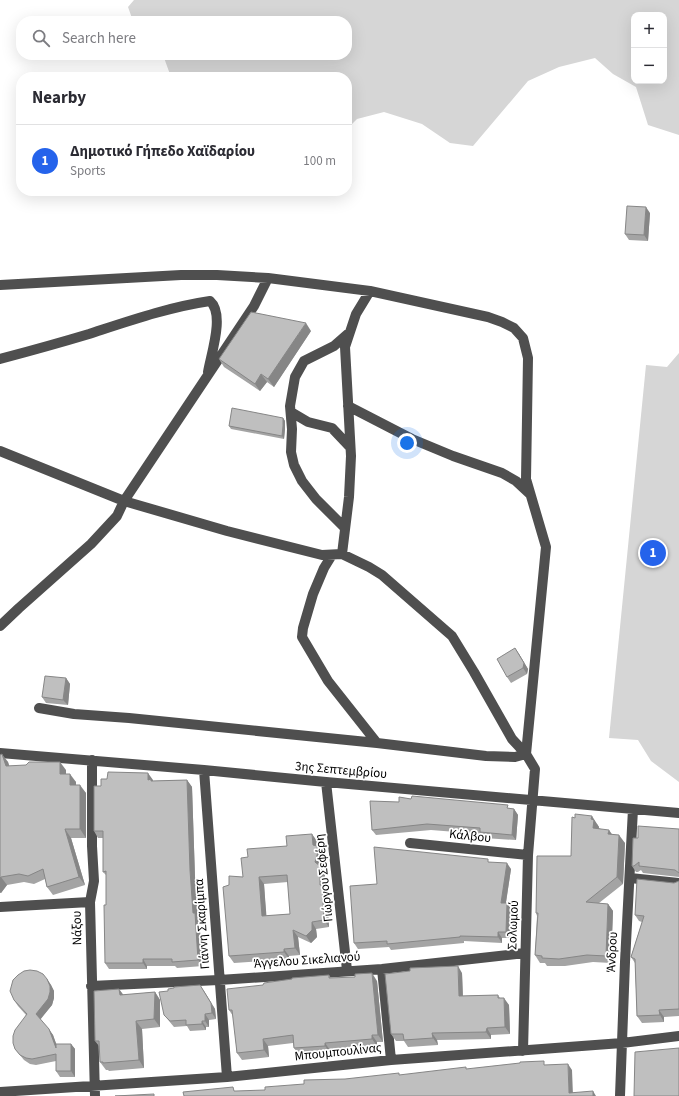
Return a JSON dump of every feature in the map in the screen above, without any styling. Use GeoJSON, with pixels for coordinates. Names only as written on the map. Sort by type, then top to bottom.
{"type":"FeatureCollection","features":[{"type":"Feature","properties":{"kind":"street"},"geometry":{"type":"LineString","coordinates":[[0,285],[181,275],[218,275],[268,278],[370,290],[488,317],[514,328],[523,338],[528,358],[526,479],[538,515],[546,547],[526,754],[515,757],[486,756],[377,743],[129,718],[74,714],[39,708]]}},
{"type":"Feature","properties":{"kind":"street"},"geometry":{"type":"LineString","coordinates":[[0,626],[91,544],[117,516],[124,501],[254,306],[268,278]]}},
{"type":"Feature","properties":{"kind":"street"},"geometry":{"type":"LineString","coordinates":[[370,290],[356,314],[345,347],[350,447],[349,497],[345,528],[337,554],[324,568],[313,594],[303,628],[302,637],[328,681],[377,743]]}},
{"type":"Feature","properties":{"kind":"street"},"geometry":{"type":"LineString","coordinates":[[0,359],[146,316],[210,301],[214,304],[218,318],[207,378]]}},
{"type":"Feature","properties":{"kind":"street"},"geometry":{"type":"LineString","coordinates":[[345,528],[316,499],[302,482],[294,465],[291,452],[292,429],[290,406],[295,377],[304,361],[334,346],[350,332]]}},
{"type":"Feature","properties":{"kind":"street"},"geometry":{"type":"LineString","coordinates":[[348,406],[412,439],[453,456],[502,473],[516,481],[530,494]]}},
{"type":"Feature","properties":{"kind":"street"},"geometry":{"type":"LineString","coordinates":[[291,412],[308,422],[332,428],[350,447]]}},
{"type":"Feature","properties":{"kind":"street"},"geometry":{"type":"LineString","coordinates":[[0,451],[124,501],[227,531],[322,556],[337,554]]}},
{"type":"Feature","properties":{"kind":"street","name":"Σολωμού"},"geometry":{"type":"LineString","coordinates":[[337,554],[369,567],[382,575],[452,636],[471,666],[512,739],[526,754],[535,769],[528,854],[523,1051]]}},
{"type":"Feature","properties":{"kind":"street","name":"3ης Σεπτεμβρίου"},"geometry":{"type":"LineString","coordinates":[[0,753],[679,813]]}},
{"type":"Feature","properties":{"kind":"street","name":"Νάξου"},"geometry":{"type":"LineString","coordinates":[[92,760],[92,846],[94,882],[90,902],[95,1096]]}},
{"type":"Feature","properties":{"kind":"street","name":"Γιάννη Σκαρίμπα"},"geometry":{"type":"LineString","coordinates":[[204,770],[227,1077]]}},
{"type":"Feature","properties":{"kind":"street","name":"Γιώργου Σεφέρη"},"geometry":{"type":"LineString","coordinates":[[326,782],[347,970]]}},
{"type":"Feature","properties":{"kind":"street","name":"Άνδρου"},"geometry":{"type":"LineString","coordinates":[[620,1096],[624,962],[633,809]]}},
{"type":"Feature","properties":{"kind":"street","name":"Κάλβου"},"geometry":{"type":"LineString","coordinates":[[410,843],[528,854]]}},
{"type":"Feature","properties":{"kind":"street"},"geometry":{"type":"LineString","coordinates":[[630,878],[679,883]]}},
{"type":"Feature","properties":{"kind":"street"},"geometry":{"type":"LineString","coordinates":[[0,907],[90,902]]}},
{"type":"Feature","properties":{"kind":"street","name":"Άγγελου Σικελιανού"},"geometry":{"type":"LineString","coordinates":[[91,986],[219,980],[347,970],[382,969],[525,953]]}},
{"type":"Feature","properties":{"kind":"street"},"geometry":{"type":"LineString","coordinates":[[382,969],[391,1060]]}},
{"type":"Feature","properties":{"kind":"street","name":"Μπουμπουλίνας"},"geometry":{"type":"LineString","coordinates":[[0,1092],[227,1077],[391,1060],[622,1043],[679,1036]]}},
{"type":"Feature","properties":{"kind":"shaded area"},"geometry":{"type":"Polygon","coordinates":[[[134,0],[679,0],[679,135],[648,125],[636,87],[613,74],[595,58],[559,67],[528,81],[473,146],[450,143],[422,124],[384,112],[357,119],[352,124],[352,72],[169,72],[165,60],[352,60],[352,16],[131,16],[128,7],[134,0]]]}},
{"type":"Feature","properties":{"kind":"shaded area"},"geometry":{"type":"Polygon","coordinates":[[[679,353],[679,782],[651,761],[638,740],[609,738],[646,365],[667,367],[679,353]]]}},
{"type":"Feature","properties":{"kind":"building"},"geometry":{"type":"Polygon","coordinates":[[[627,206],[646,207],[644,235],[625,234],[627,206]]]}},
{"type":"Feature","properties":{"kind":"building"},"geometry":{"type":"Polygon","coordinates":[[[251,312],[306,323],[268,379],[261,374],[255,384],[219,359],[251,312]]]}},
{"type":"Feature","properties":{"kind":"building"},"geometry":{"type":"Polygon","coordinates":[[[232,408],[283,418],[282,436],[229,426],[232,408]]]}},
{"type":"Feature","properties":{"kind":"building"},"geometry":{"type":"Polygon","coordinates":[[[515,648],[524,663],[523,668],[507,677],[497,659],[515,648]]]}},
{"type":"Feature","properties":{"kind":"building"},"geometry":{"type":"Polygon","coordinates":[[[45,676],[66,678],[63,700],[42,697],[45,676]]]}},
{"type":"Feature","properties":{"kind":"building"},"geometry":{"type":"Polygon","coordinates":[[[2,754],[6,766],[26,765],[29,762],[60,762],[60,774],[70,774],[70,785],[80,785],[80,829],[65,829],[79,877],[47,887],[43,869],[28,876],[19,874],[0,878],[0,755],[2,754]]]}},
{"type":"Feature","properties":{"kind":"building"},"geometry":{"type":"Polygon","coordinates":[[[108,772],[148,773],[148,780],[151,779],[151,781],[187,780],[190,870],[198,960],[172,962],[172,959],[143,959],[143,963],[105,963],[104,905],[106,905],[106,871],[103,872],[103,831],[94,831],[94,786],[101,786],[101,779],[107,779],[108,772]]]}},
{"type":"Feature","properties":{"kind":"building"},"geometry":{"type":"Polygon","coordinates":[[[412,796],[508,805],[507,808],[514,809],[512,835],[480,832],[480,828],[427,824],[372,830],[370,801],[399,802],[399,797],[411,799],[412,796]]]}},
{"type":"Feature","properties":{"kind":"building"},"geometry":{"type":"Polygon","coordinates":[[[575,814],[592,816],[591,819],[594,820],[593,828],[609,830],[608,834],[619,835],[617,877],[586,902],[608,904],[606,956],[587,955],[559,959],[542,958],[542,956],[535,955],[538,913],[536,913],[537,856],[571,856],[572,817],[575,818],[575,814]]]}},
{"type":"Feature","properties":{"kind":"building"},"geometry":{"type":"Polygon","coordinates":[[[638,826],[679,829],[679,873],[675,870],[639,866],[639,862],[632,866],[633,838],[638,838],[638,826]]]}},
{"type":"Feature","properties":{"kind":"building"},"geometry":{"type":"Polygon","coordinates":[[[312,834],[313,845],[317,846],[318,852],[315,862],[320,866],[320,885],[322,885],[324,920],[312,922],[312,930],[306,936],[293,930],[295,948],[284,949],[284,952],[229,956],[223,887],[229,885],[229,876],[243,877],[241,858],[248,857],[247,849],[287,846],[286,836],[312,834]],[[287,875],[259,877],[262,916],[290,914],[287,875]]]}},
{"type":"Feature","properties":{"kind":"building"},"geometry":{"type":"Polygon","coordinates":[[[374,847],[488,859],[488,862],[507,863],[501,903],[507,903],[506,932],[498,932],[498,937],[460,936],[387,944],[387,941],[354,943],[350,886],[377,884],[374,847]]]}},
{"type":"Feature","properties":{"kind":"building"},"geometry":{"type":"Polygon","coordinates":[[[637,879],[674,883],[679,881],[679,1009],[659,1010],[660,1015],[637,1016],[635,959],[631,957],[644,916],[635,915],[637,879]]]}},
{"type":"Feature","properties":{"kind":"building"},"geometry":{"type":"Polygon","coordinates":[[[458,966],[459,996],[498,995],[498,998],[504,998],[505,1027],[487,1028],[486,1032],[432,1033],[433,1038],[404,1040],[403,1034],[391,1034],[385,974],[410,971],[410,968],[458,966]]]}},
{"type":"Feature","properties":{"kind":"building"},"geometry":{"type":"Polygon","coordinates":[[[30,970],[43,974],[50,986],[48,999],[36,1014],[49,1029],[56,1048],[56,1044],[71,1044],[71,1071],[56,1071],[56,1054],[32,1059],[20,1055],[15,1049],[13,1036],[15,1030],[27,1014],[14,1000],[10,991],[13,980],[24,971],[30,970]]]}},
{"type":"Feature","properties":{"kind":"building"},"geometry":{"type":"Polygon","coordinates":[[[372,973],[378,1035],[372,1035],[372,1039],[325,1043],[325,1046],[294,1048],[293,1035],[263,1039],[264,1050],[237,1053],[232,1010],[229,1010],[227,989],[263,985],[264,983],[292,978],[329,975],[329,978],[355,977],[355,974],[372,973]]]}},
{"type":"Feature","properties":{"kind":"building"},"geometry":{"type":"Polygon","coordinates":[[[200,985],[211,1003],[212,1013],[205,1014],[205,1021],[202,1021],[202,1024],[186,1025],[186,1020],[170,1021],[164,1015],[159,992],[168,991],[168,989],[174,987],[200,985]]]}},
{"type":"Feature","properties":{"kind":"building"},"geometry":{"type":"Polygon","coordinates":[[[119,989],[120,995],[155,992],[154,1019],[136,1021],[139,1060],[103,1063],[100,1062],[99,1041],[95,1041],[94,991],[119,989]]]}},
{"type":"Feature","properties":{"kind":"building"},"geometry":{"type":"Polygon","coordinates":[[[679,1048],[679,1096],[634,1096],[635,1052],[679,1048]]]}},
{"type":"Feature","properties":{"kind":"building"},"geometry":{"type":"Polygon","coordinates":[[[544,1061],[544,1065],[568,1064],[569,1093],[593,1091],[593,1096],[184,1096],[183,1092],[233,1087],[234,1091],[265,1090],[265,1087],[304,1084],[304,1080],[345,1079],[399,1073],[399,1075],[466,1067],[466,1069],[520,1062],[544,1061]]]}},
{"type":"Feature","properties":{"kind":"building"},"geometry":{"type":"Polygon","coordinates":[[[154,1094],[154,1096],[115,1096],[154,1094]]]}},
{"type":"Feature","properties":{"kind":"place","name":"Δημοτικό Γήπεδο Χαϊδαρίου"},"geometry":{"type":"Point","coordinates":[653,553]}}]}
